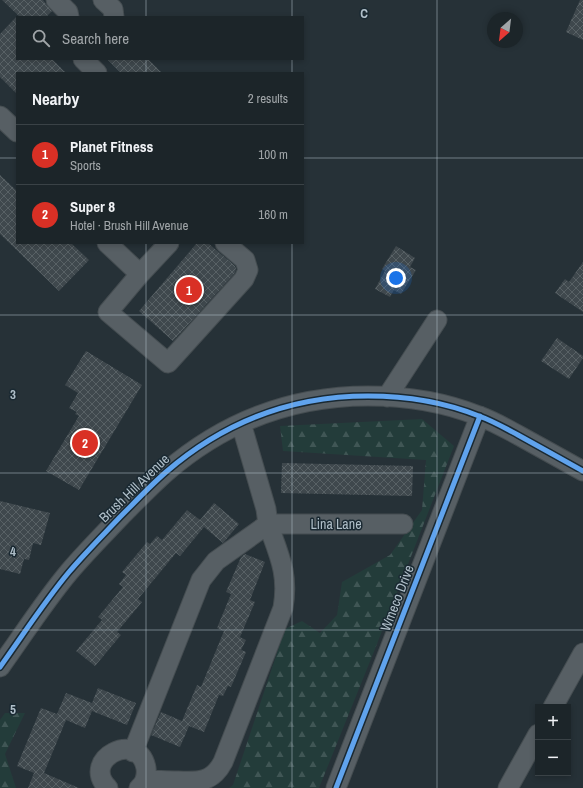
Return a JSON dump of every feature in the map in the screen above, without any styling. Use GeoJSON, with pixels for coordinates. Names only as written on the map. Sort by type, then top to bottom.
{"type":"FeatureCollection","features":[{"type":"Feature","properties":{"kind":"street"},"geometry":{"type":"LineString","coordinates":[[56,0],[68,12],[69,16]]}},
{"type":"Feature","properties":{"kind":"street"},"geometry":{"type":"LineString","coordinates":[[103,0],[113,9],[114,16]]}},
{"type":"Feature","properties":{"kind":"street"},"geometry":{"type":"LineString","coordinates":[[84,60],[96,72]]}},
{"type":"Feature","properties":{"kind":"street"},"geometry":{"type":"LineString","coordinates":[[0,116],[16,131]]}},
{"type":"Feature","properties":{"kind":"street"},"geometry":{"type":"LineString","coordinates":[[108,244],[140,274]]}},
{"type":"Feature","properties":{"kind":"street"},"geometry":{"type":"LineString","coordinates":[[168,244],[108,312],[168,363],[244,279],[248,270],[245,260],[226,244]]}},
{"type":"Feature","properties":{"kind":"street"},"geometry":{"type":"LineString","coordinates":[[387,397],[437,320]]}},
{"type":"Feature","properties":{"kind":"street","name":"Brush Hill Avenue"},"geometry":{"type":"LineString","coordinates":[[0,667],[69,572],[148,489],[165,473],[193,451],[223,432],[271,411],[302,402],[338,397],[387,397],[423,400],[480,416],[500,425],[583,472]]}},
{"type":"Feature","properties":{"kind":"street","name":"Wmeco Drive"},"geometry":{"type":"LineString","coordinates":[[336,788],[480,416]]}},
{"type":"Feature","properties":{"kind":"street"},"geometry":{"type":"LineString","coordinates":[[108,788],[102,780],[101,774],[103,761],[114,751],[126,750],[133,752],[143,760],[145,766],[142,784],[202,781],[213,775],[223,762],[283,608],[285,597],[285,577],[283,566],[268,524],[266,508],[241,423]]}},
{"type":"Feature","properties":{"kind":"street"},"geometry":{"type":"LineString","coordinates":[[133,752],[201,580],[216,561],[268,524]]}},
{"type":"Feature","properties":{"kind":"street","name":"Lina Lane"},"geometry":{"type":"LineString","coordinates":[[268,524],[403,524]]}},
{"type":"Feature","properties":{"kind":"street"},"geometry":{"type":"LineString","coordinates":[[555,704],[583,653]]}},
{"type":"Feature","properties":{"kind":"street"},"geometry":{"type":"LineString","coordinates":[[508,788],[535,739]]}},
{"type":"Feature","properties":{"kind":"green space"},"geometry":{"type":"Polygon","coordinates":[[[422,419],[454,446],[319,788],[229,788],[233,785],[285,629],[302,621],[320,633],[337,615],[342,582],[390,555],[422,510],[426,460],[283,451],[280,426],[422,419]]]}},
{"type":"Feature","properties":{"kind":"green space"},"geometry":{"type":"Polygon","coordinates":[[[5,713],[25,713],[5,754],[16,788],[0,788],[0,720],[5,713]]]}},
{"type":"Feature","properties":{"kind":"building"},"geometry":{"type":"Polygon","coordinates":[[[2,0],[43,0],[52,11],[47,16],[19,16],[2,0]]]}},
{"type":"Feature","properties":{"kind":"building"},"geometry":{"type":"Polygon","coordinates":[[[580,0],[583,0],[583,40],[566,32],[580,0]]]}},
{"type":"Feature","properties":{"kind":"building"},"geometry":{"type":"Polygon","coordinates":[[[16,17],[16,60],[53,60],[65,72],[16,72],[16,93],[0,77],[0,34],[16,17]]]}},
{"type":"Feature","properties":{"kind":"building"},"geometry":{"type":"Polygon","coordinates":[[[108,60],[149,60],[161,72],[120,72],[108,60]]]}},
{"type":"Feature","properties":{"kind":"building"},"geometry":{"type":"Polygon","coordinates":[[[0,175],[16,190],[16,244],[72,244],[89,260],[59,291],[0,234],[0,175]]]}},
{"type":"Feature","properties":{"kind":"building"},"geometry":{"type":"Polygon","coordinates":[[[196,244],[209,244],[235,266],[235,273],[173,341],[139,311],[196,244]]]}},
{"type":"Feature","properties":{"kind":"building"},"geometry":{"type":"Polygon","coordinates":[[[396,246],[415,258],[410,267],[416,270],[401,294],[394,290],[390,297],[375,289],[385,271],[382,269],[396,246]]]}},
{"type":"Feature","properties":{"kind":"building"},"geometry":{"type":"Polygon","coordinates":[[[583,262],[583,312],[555,293],[565,279],[569,282],[583,262]]]}},
{"type":"Feature","properties":{"kind":"building"},"geometry":{"type":"Polygon","coordinates":[[[557,338],[583,356],[569,379],[541,361],[557,338]]]}},
{"type":"Feature","properties":{"kind":"building"},"geometry":{"type":"Polygon","coordinates":[[[86,351],[142,385],[79,490],[46,471],[79,416],[75,414],[77,412],[69,408],[78,393],[65,385],[86,351]]]}},
{"type":"Feature","properties":{"kind":"building"},"geometry":{"type":"Polygon","coordinates":[[[282,463],[413,466],[412,496],[281,493],[282,463]]]}},
{"type":"Feature","properties":{"kind":"building"},"geometry":{"type":"Polygon","coordinates":[[[0,501],[50,513],[41,545],[33,543],[29,560],[24,559],[20,574],[0,569],[0,501]]]}},
{"type":"Feature","properties":{"kind":"building"},"geometry":{"type":"Polygon","coordinates":[[[214,503],[239,524],[224,542],[223,543],[204,527],[180,556],[176,553],[138,599],[142,602],[117,632],[121,635],[95,666],[76,651],[102,620],[98,617],[123,587],[119,584],[126,575],[122,572],[147,542],[150,544],[157,536],[162,540],[187,510],[200,520],[214,503]]]}},
{"type":"Feature","properties":{"kind":"building"},"geometry":{"type":"Polygon","coordinates":[[[245,554],[265,562],[250,600],[255,602],[240,637],[246,640],[241,650],[246,652],[231,687],[228,686],[223,696],[219,695],[204,732],[189,726],[180,747],[151,735],[161,712],[182,721],[197,685],[201,687],[224,631],[217,628],[231,594],[226,592],[241,557],[245,554]]]}},
{"type":"Feature","properties":{"kind":"building"},"geometry":{"type":"Polygon","coordinates":[[[98,688],[136,703],[127,725],[92,711],[85,728],[66,720],[44,773],[79,788],[28,788],[34,773],[17,766],[41,708],[57,714],[66,693],[92,703],[98,688]]]}},
{"type":"Feature","properties":{"kind":"cycle path"},"geometry":{"type":"LineString","coordinates":[[0,667],[42,607],[69,572],[148,488],[188,454],[211,439],[260,415],[312,401],[340,397],[382,396],[425,401],[466,411],[489,420],[583,471]]}},
{"type":"Feature","properties":{"kind":"cycle path"},"geometry":{"type":"LineString","coordinates":[[336,788],[480,416]]}},
{"type":"Feature","properties":{"kind":"place","name":"Planet Fitness"},"geometry":{"type":"Point","coordinates":[189,290]}},
{"type":"Feature","properties":{"kind":"place","name":"Super 8"},"geometry":{"type":"Point","coordinates":[85,443]}}]}
